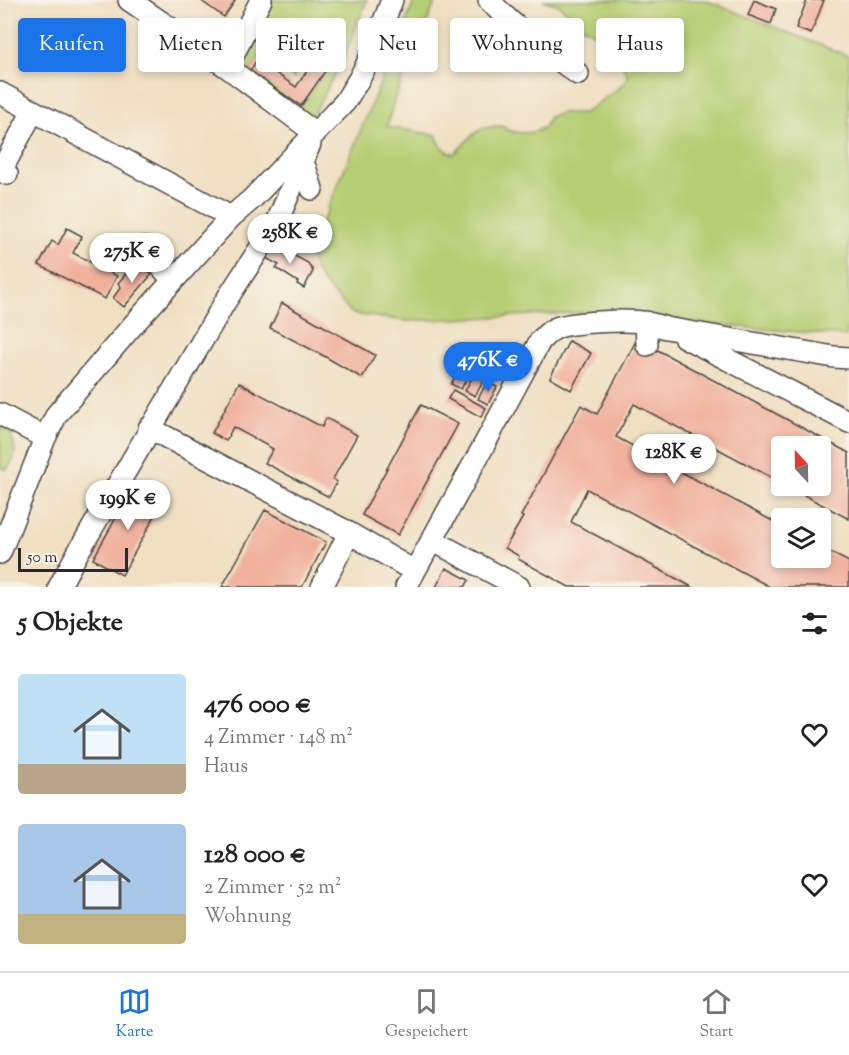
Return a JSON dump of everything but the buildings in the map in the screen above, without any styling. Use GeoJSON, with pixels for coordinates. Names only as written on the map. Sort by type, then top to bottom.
{"type":"FeatureCollection","features":[{"type":"Feature","properties":{"kind":"street"},"geometry":{"type":"LineString","coordinates":[[129,0],[155,18]]}},
{"type":"Feature","properties":{"kind":"street"},"geometry":{"type":"LineString","coordinates":[[244,34],[261,0]]}},
{"type":"Feature","properties":{"kind":"street"},"geometry":{"type":"LineString","coordinates":[[0,553],[45,438],[57,414],[173,280],[345,102],[369,60],[392,0]]}},
{"type":"Feature","properties":{"kind":"street"},"geometry":{"type":"LineString","coordinates":[[489,0],[501,14],[532,40],[578,74]]}},
{"type":"Feature","properties":{"kind":"street"},"geometry":{"type":"LineString","coordinates":[[234,72],[315,133]]}},
{"type":"Feature","properties":{"kind":"street"},"geometry":{"type":"LineString","coordinates":[[1,96],[231,218]]}},
{"type":"Feature","properties":{"kind":"street"},"geometry":{"type":"LineString","coordinates":[[7,174],[1,171],[33,111]]}},
{"type":"Feature","properties":{"kind":"street"},"geometry":{"type":"LineString","coordinates":[[59,587],[149,428],[225,302],[281,227],[315,133]]}},
{"type":"Feature","properties":{"kind":"street"},"geometry":{"type":"LineString","coordinates":[[303,161],[312,189]]}},
{"type":"Feature","properties":{"kind":"street"},"geometry":{"type":"LineString","coordinates":[[144,248],[173,280]]}},
{"type":"Feature","properties":{"kind":"street"},"geometry":{"type":"LineString","coordinates":[[149,428],[349,533],[410,579],[540,341],[550,331],[558,327],[617,322],[656,325],[844,360]]}},
{"type":"Feature","properties":{"kind":"street"},"geometry":{"type":"LineString","coordinates":[[647,345],[656,325]]}},
{"type":"Feature","properties":{"kind":"street"},"geometry":{"type":"LineString","coordinates":[[656,325],[849,422]]}},
{"type":"Feature","properties":{"kind":"street"},"geometry":{"type":"LineString","coordinates":[[0,414],[45,438]]}},
{"type":"Feature","properties":{"kind":"street"},"geometry":{"type":"LineString","coordinates":[[322,587],[349,533]]}},
{"type":"Feature","properties":{"kind":"street"},"geometry":{"type":"LineString","coordinates":[[432,540],[519,587]]}},
{"type":"Feature","properties":{"kind":"green space"},"geometry":{"type":"Polygon","coordinates":[[[270,0],[367,0],[360,18],[357,19],[358,22],[346,52],[346,18],[261,18],[270,0]]]}},
{"type":"Feature","properties":{"kind":"green space"},"geometry":{"type":"Polygon","coordinates":[[[415,0],[435,3],[429,18],[407,18],[415,0]]]}},
{"type":"Feature","properties":{"kind":"green space"},"geometry":{"type":"Polygon","coordinates":[[[542,0],[705,0],[849,56],[849,324],[846,336],[705,324],[620,311],[408,321],[353,314],[323,283],[309,254],[385,72],[406,72],[394,100],[387,127],[436,135],[442,147],[454,154],[474,134],[485,128],[502,126],[511,131],[529,132],[545,126],[549,117],[561,113],[584,113],[620,87],[626,79],[626,72],[684,72],[684,18],[596,18],[596,34],[584,27],[584,18],[574,18],[559,5],[542,0]]]}},
{"type":"Feature","properties":{"kind":"green space"},"geometry":{"type":"Polygon","coordinates":[[[256,27],[256,62],[250,71],[287,96],[284,101],[244,69],[244,49],[256,27]]]}},
{"type":"Feature","properties":{"kind":"green space"},"geometry":{"type":"Polygon","coordinates":[[[285,72],[297,72],[294,78],[285,72]]]}},
{"type":"Feature","properties":{"kind":"green space"},"geometry":{"type":"Polygon","coordinates":[[[325,72],[336,72],[332,81],[328,83],[329,86],[314,113],[307,116],[296,109],[298,104],[301,106],[325,72]]]}},
{"type":"Feature","properties":{"kind":"green space"},"geometry":{"type":"Polygon","coordinates":[[[0,426],[10,431],[14,447],[15,455],[7,469],[0,468],[0,426]]]}}]}
